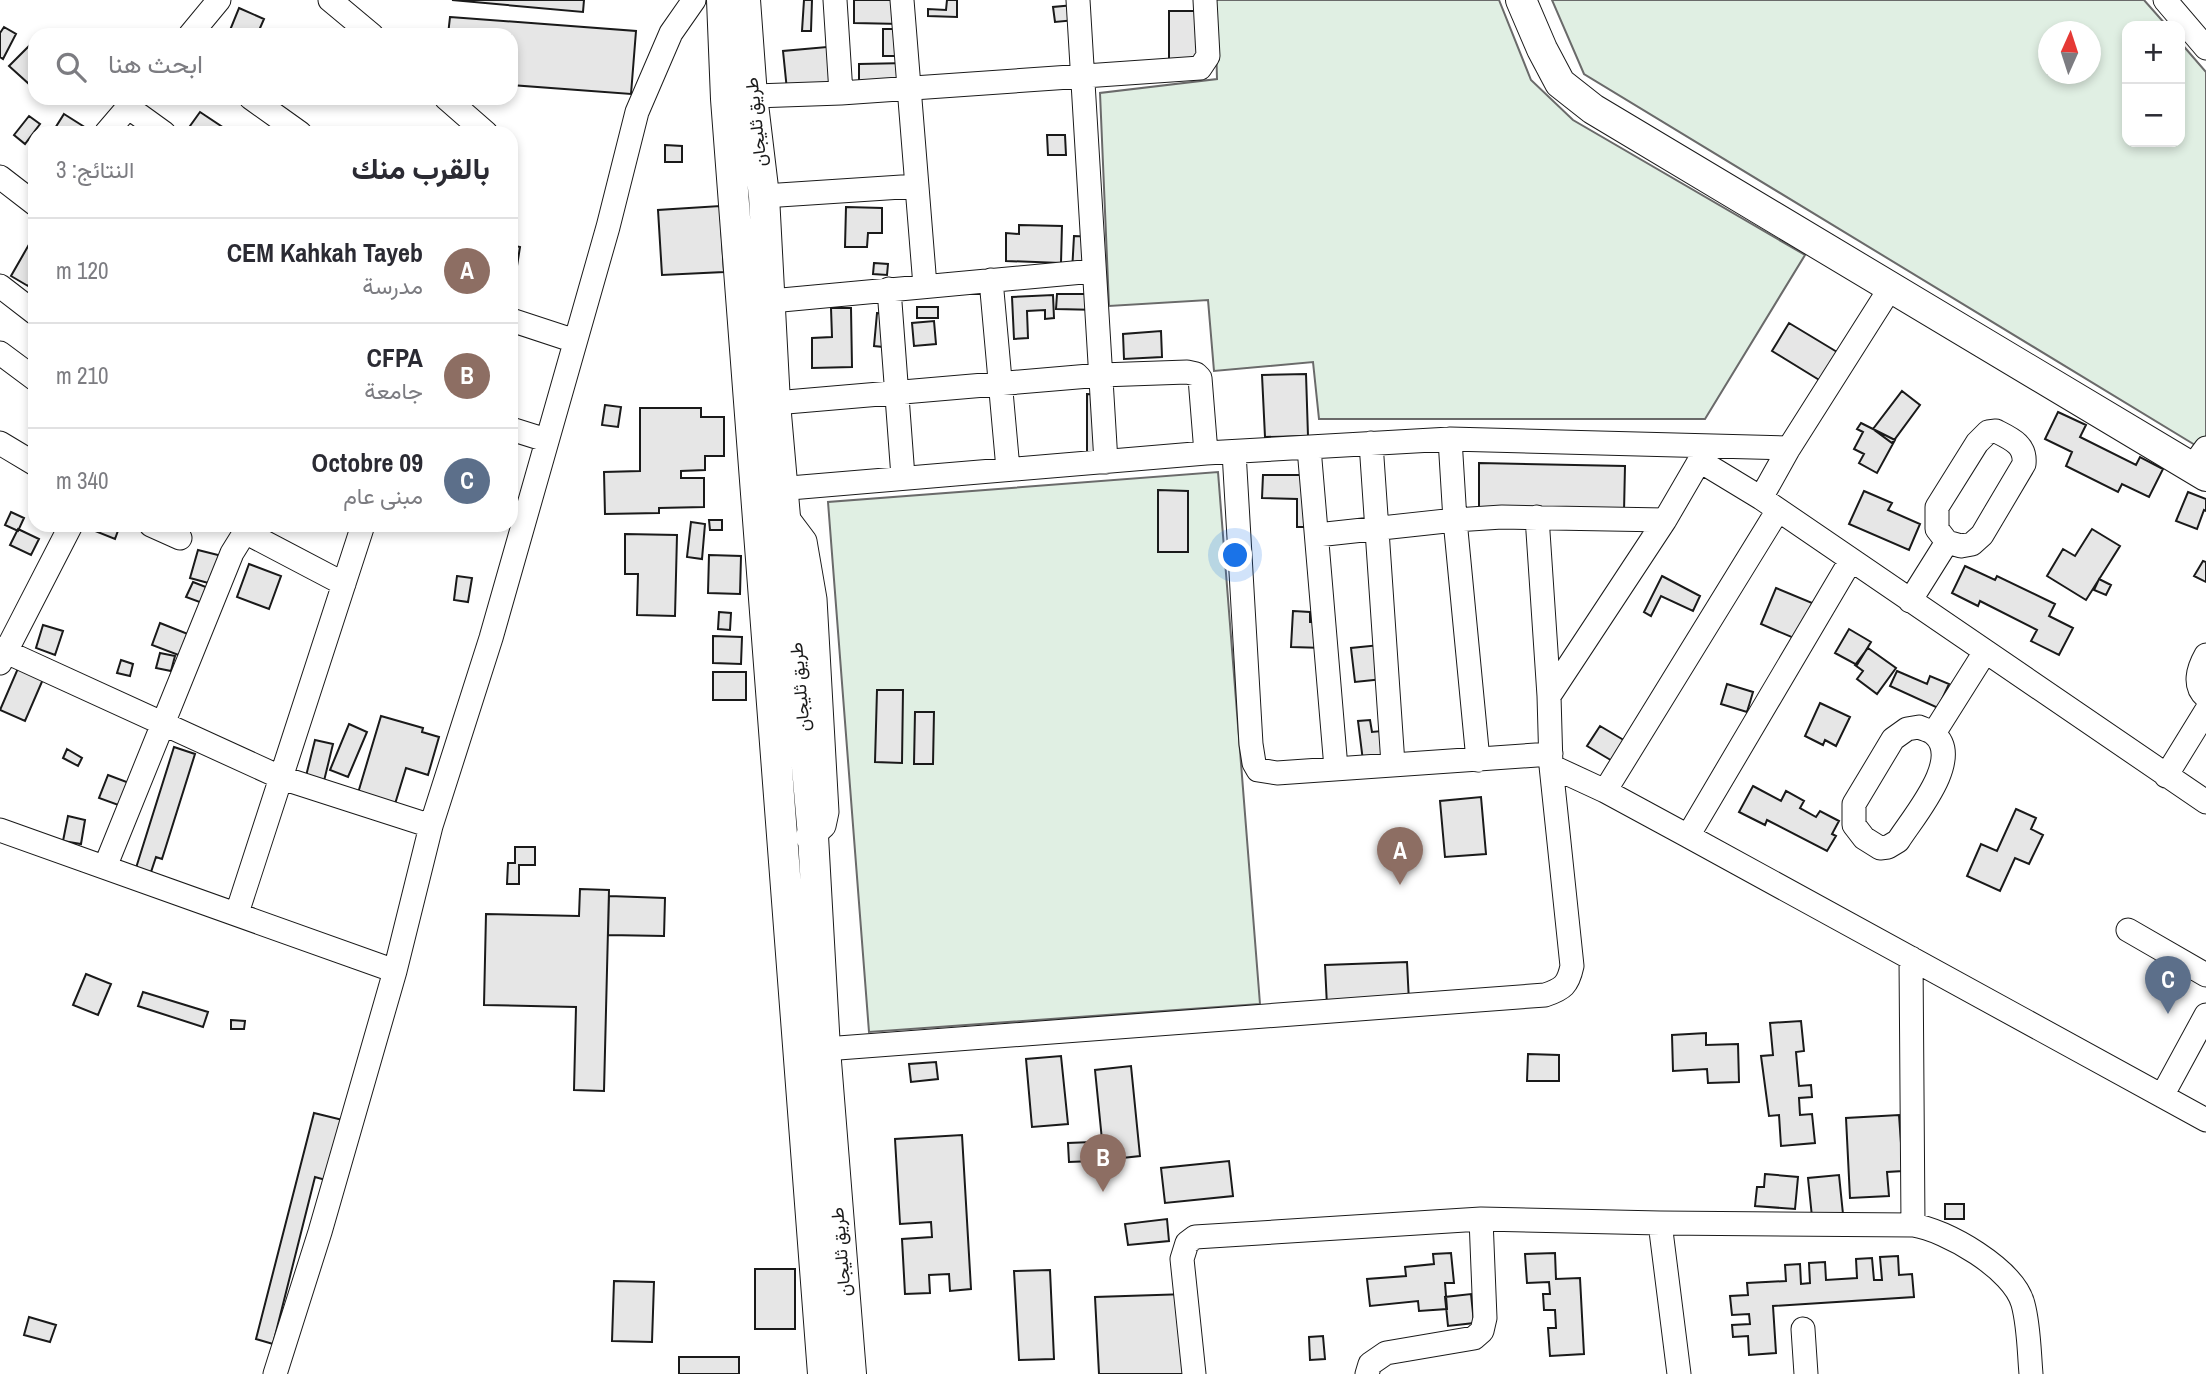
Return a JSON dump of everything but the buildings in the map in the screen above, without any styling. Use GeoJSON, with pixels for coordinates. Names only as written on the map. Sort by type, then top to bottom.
{"type":"FeatureCollection","features":[{"type":"Feature","properties":{"kind":"main road","name":"طريق ثليجان"},"geometry":{"type":"LineString","coordinates":[[722,0],[726,99],[813,836],[825,1048],[851,1374]]}},
{"type":"Feature","properties":{"kind":"main road","name":"طريق ثليجان"},"geometry":{"type":"LineString","coordinates":[[745,0],[771,301],[783,838],[823,1374]]}},
{"type":"Feature","properties":{"kind":"main road"},"geometry":{"type":"LineString","coordinates":[[1521,0],[1560,83],[1593,109],[1891,288],[2201,464]]}},
{"type":"Feature","properties":{"kind":"street"},"geometry":{"type":"LineString","coordinates":[[196,28],[219,0]]}},
{"type":"Feature","properties":{"kind":"street"},"geometry":{"type":"LineString","coordinates":[[330,0],[364,28]]}},
{"type":"Feature","properties":{"kind":"street"},"geometry":{"type":"LineString","coordinates":[[518,512],[546,440],[608,227],[637,112],[671,33],[694,0]]}},
{"type":"Feature","properties":{"kind":"street"},"geometry":{"type":"LineString","coordinates":[[835,0],[841,93]]}},
{"type":"Feature","properties":{"kind":"street"},"geometry":{"type":"LineString","coordinates":[[902,0],[925,286]]}},
{"type":"Feature","properties":{"kind":"street"},"geometry":{"type":"LineString","coordinates":[[1078,0],[1106,462]]}},
{"type":"Feature","properties":{"kind":"street"},"geometry":{"type":"LineString","coordinates":[[752,96],[841,93],[1200,68],[1208,56],[1205,0]]}},
{"type":"Feature","properties":{"kind":"street"},"geometry":{"type":"LineString","coordinates":[[2165,0],[2206,48]]}},
{"type":"Feature","properties":{"kind":"street"},"geometry":{"type":"LineString","coordinates":[[112,126],[130,105]]}},
{"type":"Feature","properties":{"kind":"street"},"geometry":{"type":"LineString","coordinates":[[134,105],[157,126]]}},
{"type":"Feature","properties":{"kind":"street"},"geometry":{"type":"LineString","coordinates":[[261,105],[290,126]]}},
{"type":"Feature","properties":{"kind":"street"},"geometry":{"type":"LineString","coordinates":[[454,105],[478,126]]}},
{"type":"Feature","properties":{"kind":"street"},"geometry":{"type":"LineString","coordinates":[[0,177],[28,199]]}},
{"type":"Feature","properties":{"kind":"street"},"geometry":{"type":"LineString","coordinates":[[764,196],[917,186]]}},
{"type":"Feature","properties":{"kind":"street"},"geometry":{"type":"LineString","coordinates":[[771,301],[1094,271]]}},
{"type":"Feature","properties":{"kind":"street"},"geometry":{"type":"LineString","coordinates":[[991,280],[1008,469]]}},
{"type":"Feature","properties":{"kind":"street"},"geometry":{"type":"LineString","coordinates":[[0,286],[28,308]]}},
{"type":"Feature","properties":{"kind":"street"},"geometry":{"type":"LineString","coordinates":[[1605,791],[1769,504],[1789,448],[1891,288]]}},
{"type":"Feature","properties":{"kind":"street"},"geometry":{"type":"LineString","coordinates":[[890,289],[903,477]]}},
{"type":"Feature","properties":{"kind":"street"},"geometry":{"type":"LineString","coordinates":[[518,322],[575,341]]}},
{"type":"Feature","properties":{"kind":"street"},"geometry":{"type":"LineString","coordinates":[[0,354],[28,374]]}},
{"type":"Feature","properties":{"kind":"street"},"geometry":{"type":"LineString","coordinates":[[775,403],[1101,375],[1187,372],[1200,378],[1206,453]]}},
{"type":"Feature","properties":{"kind":"street"},"geometry":{"type":"LineString","coordinates":[[518,431],[546,440]]}},
{"type":"Feature","properties":{"kind":"street"},"geometry":{"type":"LineString","coordinates":[[1996,431],[2022,447],[2024,464],[1982,535],[1972,544],[1961,546],[1947,542],[1937,530],[1937,507],[1977,443],[1988,432],[1996,431]]}},
{"type":"Feature","properties":{"kind":"street"},"geometry":{"type":"LineString","coordinates":[[774,498],[903,477],[1206,453],[1450,439],[1704,453],[1789,448]]}},
{"type":"Feature","properties":{"kind":"street"},"geometry":{"type":"LineString","coordinates":[[1450,439],[1454,520],[1478,760]]}},
{"type":"Feature","properties":{"kind":"street"},"geometry":{"type":"LineString","coordinates":[[0,443],[28,460]]}},
{"type":"Feature","properties":{"kind":"street"},"geometry":{"type":"LineString","coordinates":[[1371,443],[1393,764]]}},
{"type":"Feature","properties":{"kind":"street"},"geometry":{"type":"LineString","coordinates":[[1310,448],[1336,768]]}},
{"type":"Feature","properties":{"kind":"street"},"geometry":{"type":"LineString","coordinates":[[1234,452],[1254,763],[1258,770],[1266,773],[1478,760],[1551,760],[2206,1120]]}},
{"type":"Feature","properties":{"kind":"street"},"geometry":{"type":"LineString","coordinates":[[1704,453],[1769,504],[2206,802]]}},
{"type":"Feature","properties":{"kind":"street"},"geometry":{"type":"LineString","coordinates":[[1549,696],[1665,520],[1704,453]]}},
{"type":"Feature","properties":{"kind":"street"},"geometry":{"type":"LineString","coordinates":[[1317,534],[1454,520],[1537,517],[1665,520]]}},
{"type":"Feature","properties":{"kind":"street"},"geometry":{"type":"LineString","coordinates":[[825,1048],[1545,995],[1562,989],[1569,980],[1572,967],[1551,760],[1537,517]]}},
{"type":"Feature","properties":{"kind":"street"},"geometry":{"type":"LineString","coordinates":[[67,532],[2,654],[164,723],[282,778],[431,826]]}},
{"type":"Feature","properties":{"kind":"street"},"geometry":{"type":"LineString","coordinates":[[167,532],[180,538]]}},
{"type":"Feature","properties":{"kind":"street"},"geometry":{"type":"LineString","coordinates":[[105,867],[240,532]]}},
{"type":"Feature","properties":{"kind":"street"},"geometry":{"type":"LineString","coordinates":[[248,532],[344,584]]}},
{"type":"Feature","properties":{"kind":"street"},"geometry":{"type":"LineString","coordinates":[[237,913],[361,532]]}},
{"type":"Feature","properties":{"kind":"street"},"geometry":{"type":"LineString","coordinates":[[275,1374],[320,1232],[395,971],[431,826],[491,638],[511,532]]}},
{"type":"Feature","properties":{"kind":"street"},"geometry":{"type":"LineString","coordinates":[[1910,601],[1947,542]]}},
{"type":"Feature","properties":{"kind":"street"},"geometry":{"type":"LineString","coordinates":[[1688,836],[1851,560]]}},
{"type":"Feature","properties":{"kind":"street"},"geometry":{"type":"LineString","coordinates":[[1934,733],[1985,652]]}},
{"type":"Feature","properties":{"kind":"street"},"geometry":{"type":"LineString","coordinates":[[2206,655],[2197,681],[2199,692],[2206,697]]}},
{"type":"Feature","properties":{"kind":"street"},"geometry":{"type":"LineString","coordinates":[[2166,776],[2206,710]]}},
{"type":"Feature","properties":{"kind":"street"},"geometry":{"type":"LineString","coordinates":[[1919,727],[1934,733],[1945,757],[1941,773],[1898,841],[1880,848],[1864,838],[1854,825],[1854,804],[1892,739],[1907,729],[1919,727]]}},
{"type":"Feature","properties":{"kind":"street"},"geometry":{"type":"LineString","coordinates":[[0,830],[395,971]]}},
{"type":"Feature","properties":{"kind":"street"},"geometry":{"type":"LineString","coordinates":[[783,838],[813,836]]}},
{"type":"Feature","properties":{"kind":"street"},"geometry":{"type":"LineString","coordinates":[[2128,930],[2206,975]]}},
{"type":"Feature","properties":{"kind":"street"},"geometry":{"type":"LineString","coordinates":[[1911,958],[1913,1225]]}},
{"type":"Feature","properties":{"kind":"street"},"geometry":{"type":"LineString","coordinates":[[2162,1096],[2206,1015]]}},
{"type":"Feature","properties":{"kind":"street"},"geometry":{"type":"LineString","coordinates":[[1194,1374],[1182,1259],[1187,1243],[1195,1237],[1481,1219],[1913,1225],[1930,1228],[1954,1238],[2000,1272],[2017,1290],[2023,1303],[2031,1374]]}},
{"type":"Feature","properties":{"kind":"street"},"geometry":{"type":"LineString","coordinates":[[1367,1374],[1370,1364],[1386,1353],[1479,1335],[1485,1318],[1481,1219]]}},
{"type":"Feature","properties":{"kind":"street"},"geometry":{"type":"LineString","coordinates":[[1660,1223],[1679,1374]]}},
{"type":"Feature","properties":{"kind":"street"},"geometry":{"type":"LineString","coordinates":[[1803,1329],[1806,1374]]}},
{"type":"Feature","properties":{"kind":"green space"},"geometry":{"type":"Polygon","coordinates":[[[1215,0],[1499,0],[1531,80],[1573,120],[1805,255],[1705,419],[1319,419],[1313,362],[1214,371],[1208,300],[1109,306],[1100,93],[1217,79],[1215,0]]]}},
{"type":"Feature","properties":{"kind":"green space"},"geometry":{"type":"Polygon","coordinates":[[[1552,0],[2144,0],[2163,21],[2122,21],[2122,147],[2185,147],[2185,48],[2206,72],[2206,440],[2200,448],[1584,74],[1552,0]]]}},
{"type":"Feature","properties":{"kind":"green space"},"geometry":{"type":"Polygon","coordinates":[[[1218,472],[1260,1004],[869,1032],[828,502],[1218,472]]]}},
{"type":"Feature","properties":{"kind":"place","name":"CEM Kahkah Tayeb"},"geometry":{"type":"Point","coordinates":[1400,885]}},
{"type":"Feature","properties":{"kind":"place","name":"09 Octobre"},"geometry":{"type":"Point","coordinates":[2168,1014]}},
{"type":"Feature","properties":{"kind":"place","name":"CFPA"},"geometry":{"type":"Point","coordinates":[1103,1192]}}]}
